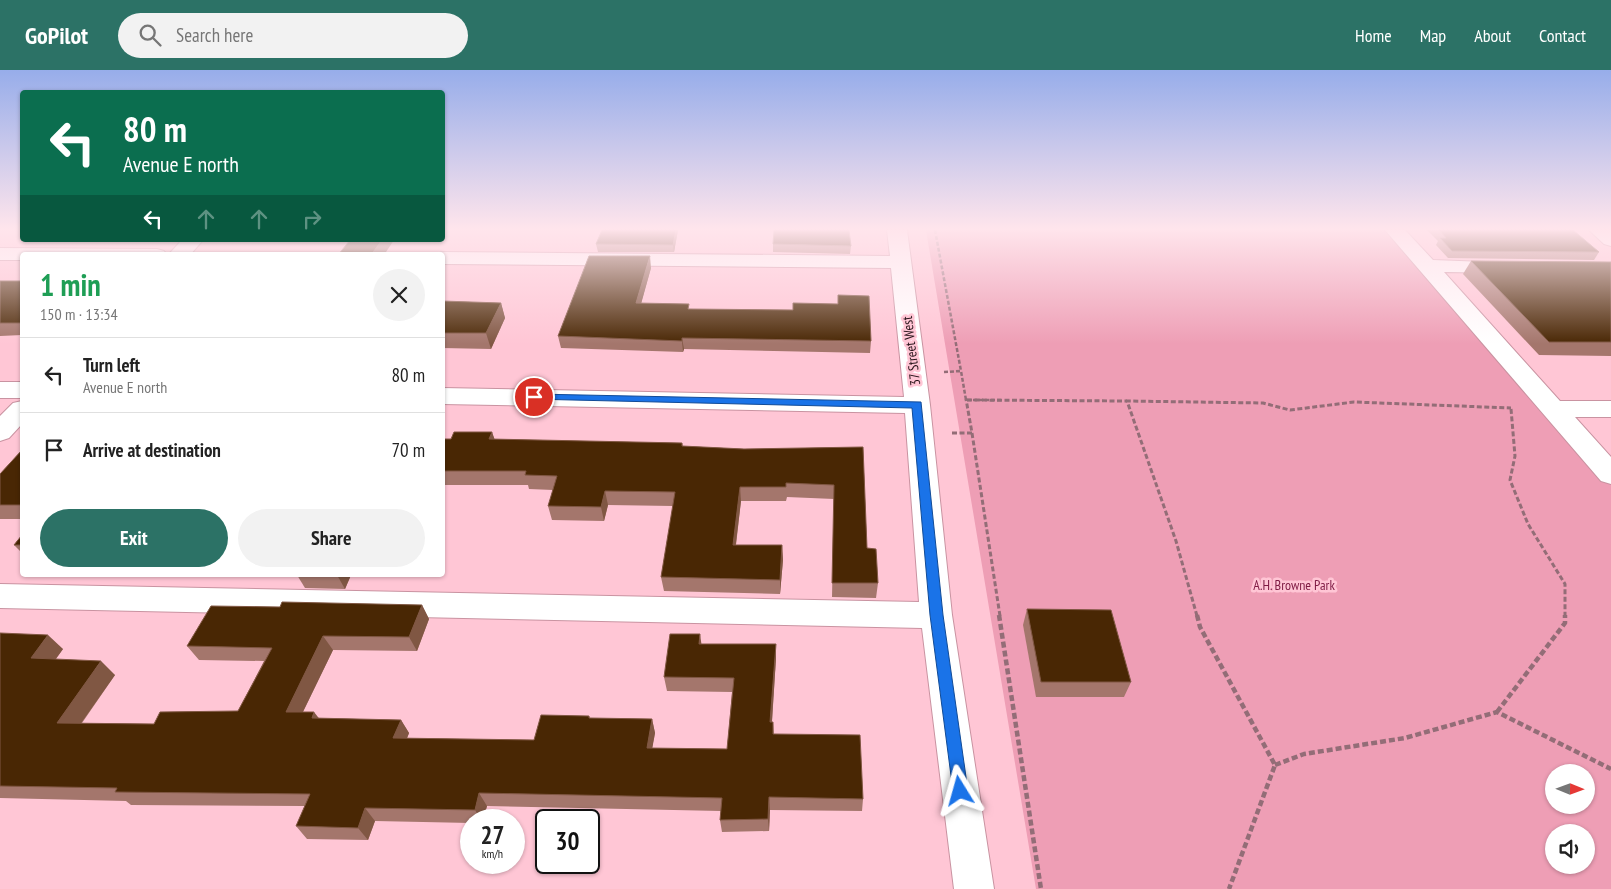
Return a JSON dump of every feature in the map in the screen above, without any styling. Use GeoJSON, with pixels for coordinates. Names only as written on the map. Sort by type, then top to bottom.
{"type":"FeatureCollection","features":[{"type":"Feature","properties":{"kind":"street","name":"37 Street West"},"geometry":{"type":"LineString","coordinates":[[902,268],[917,405],[936,615],[974,889]]}},
{"type":"Feature","properties":{"kind":"street"},"geometry":{"type":"LineString","coordinates":[[1430,268],[1611,474]]}},
{"type":"Feature","properties":{"kind":"street"},"geometry":{"type":"LineString","coordinates":[[0,390],[20,390]]}},
{"type":"Feature","properties":{"kind":"street"},"geometry":{"type":"LineString","coordinates":[[445,396],[917,405]]}},
{"type":"Feature","properties":{"kind":"street"},"geometry":{"type":"LineString","coordinates":[[1552,409],[1611,409]]}},
{"type":"Feature","properties":{"kind":"street"},"geometry":{"type":"LineString","coordinates":[[0,432],[20,411]]}},
{"type":"Feature","properties":{"kind":"street"},"geometry":{"type":"LineString","coordinates":[[0,596],[936,615]]}},
{"type":"Feature","properties":{"kind":"path"},"geometry":{"type":"LineString","coordinates":[[942,268],[961,371]]}},
{"type":"Feature","properties":{"kind":"path"},"geometry":{"type":"LineString","coordinates":[[966,400],[1263,403],[1290,410],[1354,402],[1552,409]]}},
{"type":"Feature","properties":{"kind":"path"},"geometry":{"type":"LineString","coordinates":[[1127,401],[1176,540],[1200,627],[1275,765],[1229,889]]}},
{"type":"Feature","properties":{"kind":"path"},"geometry":{"type":"LineString","coordinates":[[1275,765],[1304,754],[1405,738],[1498,712],[1565,623],[1565,584],[1528,524],[1510,480],[1515,456],[1510,408]]}},
{"type":"Feature","properties":{"kind":"path"},"geometry":{"type":"LineString","coordinates":[[972,433],[1041,889]]}},
{"type":"Feature","properties":{"kind":"path"},"geometry":{"type":"LineString","coordinates":[[1498,712],[1611,769]]}},
{"type":"Feature","properties":{"kind":"green space","name":"A.H. Browne Park"},"geometry":{"type":"Polygon","coordinates":[[[932,268],[1420,268],[1611,483],[1611,889],[1036,889],[932,268]]]}},
{"type":"Feature","properties":{"kind":"building"},"geometry":{"type":"Polygon","coordinates":[[[584,268],[646,268],[636,303],[689,304],[688,309],[793,310],[793,303],[838,304],[838,295],[869,296],[871,341],[682,338],[682,341],[558,336],[584,268]]]}},
{"type":"Feature","properties":{"kind":"building"},"geometry":{"type":"Polygon","coordinates":[[[1478,268],[1611,268],[1611,342],[1549,342],[1478,268]]]}},
{"type":"Feature","properties":{"kind":"building"},"geometry":{"type":"Polygon","coordinates":[[[0,281],[20,281],[20,323],[0,323],[0,281]]]}},
{"type":"Feature","properties":{"kind":"building"},"geometry":{"type":"Polygon","coordinates":[[[445,301],[501,303],[486,333],[445,333],[445,301]]]}},
{"type":"Feature","properties":{"kind":"building"},"geometry":{"type":"Polygon","coordinates":[[[454,432],[492,432],[489,439],[682,443],[682,446],[744,449],[863,447],[867,548],[876,549],[878,583],[832,583],[834,485],[786,483],[786,487],[740,487],[733,545],[782,545],[780,580],[661,577],[675,492],[605,491],[601,507],[548,506],[557,476],[525,475],[526,471],[445,471],[445,439],[451,439],[454,432]]]}},
{"type":"Feature","properties":{"kind":"building"},"geometry":{"type":"Polygon","coordinates":[[[20,452],[20,505],[0,505],[0,474],[20,452]]]}},
{"type":"Feature","properties":{"kind":"building"},"geometry":{"type":"Polygon","coordinates":[[[20,538],[20,545],[14,545],[20,538]]]}},
{"type":"Feature","properties":{"kind":"building"},"geometry":{"type":"Polygon","coordinates":[[[282,602],[422,605],[409,637],[323,636],[286,712],[314,712],[312,718],[401,720],[393,738],[534,740],[541,715],[589,716],[589,718],[652,719],[647,748],[727,749],[734,678],[664,677],[670,634],[700,634],[699,644],[776,644],[770,722],[773,722],[773,734],[860,735],[863,799],[769,797],[768,819],[720,820],[722,798],[479,793],[475,809],[365,808],[358,828],[296,826],[310,794],[115,792],[117,788],[0,786],[0,633],[48,635],[31,658],[101,661],[57,723],[154,724],[160,712],[238,711],[272,648],[187,646],[211,606],[280,607],[282,602]]]}},
{"type":"Feature","properties":{"kind":"building"},"geometry":{"type":"Polygon","coordinates":[[[1027,609],[1111,610],[1131,682],[1041,682],[1027,609]]]}},
{"type":"Feature","properties":{"kind":"route"},"geometry":{"type":"LineString","coordinates":[[534,397],[917,405],[936,615],[960,791]]}}]}
